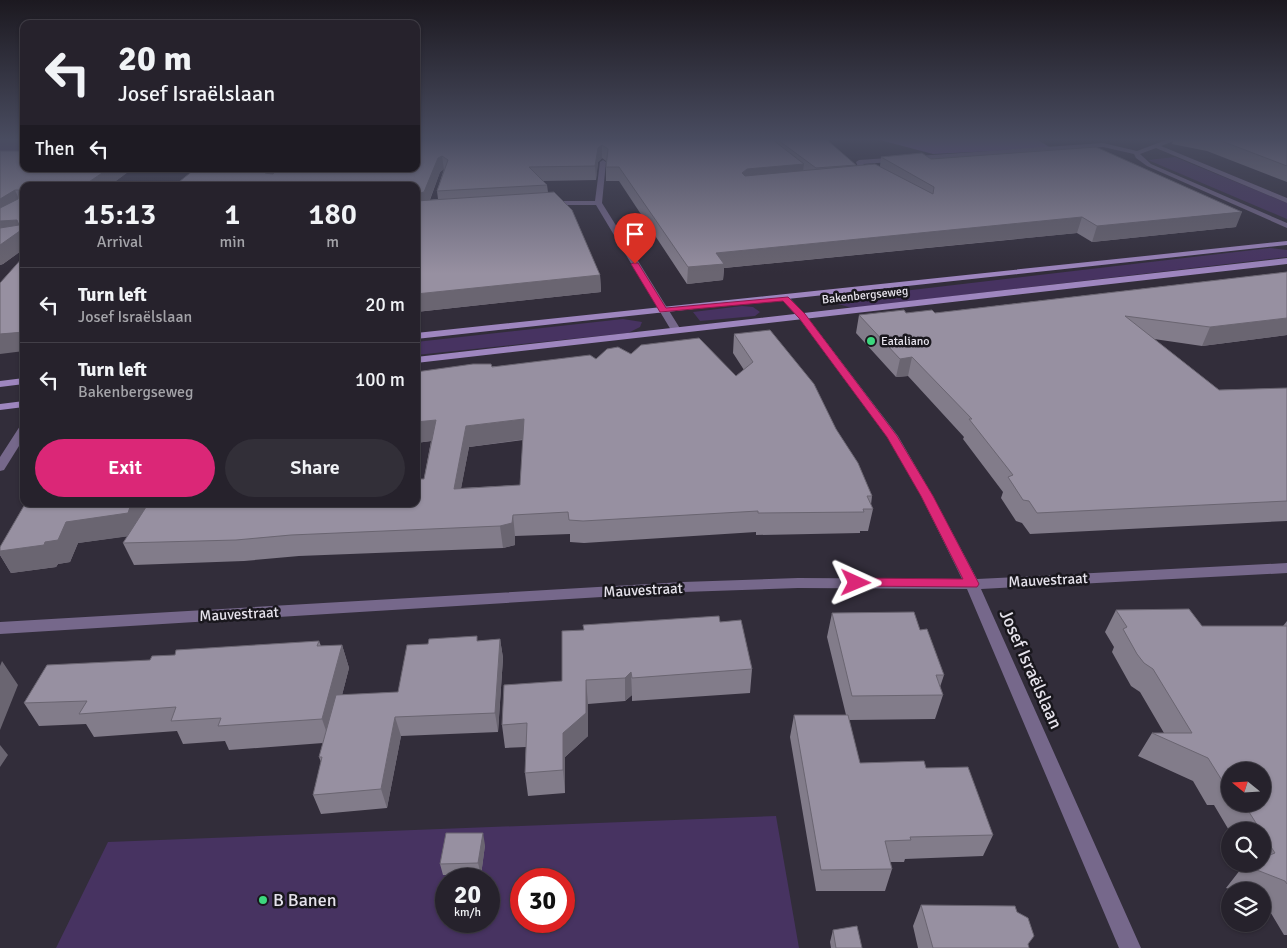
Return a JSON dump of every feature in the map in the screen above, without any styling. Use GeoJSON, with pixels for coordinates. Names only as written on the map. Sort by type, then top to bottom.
{"type":"FeatureCollection","features":[{"type":"Feature","properties":{"kind":"street"},"geometry":{"type":"LineString","coordinates":[[600,184],[598,203],[676,330]]}},
{"type":"Feature","properties":{"kind":"street"},"geometry":{"type":"LineString","coordinates":[[1193,184],[1287,226]]}},
{"type":"Feature","properties":{"kind":"street"},"geometry":{"type":"LineString","coordinates":[[1247,184],[1287,201]]}},
{"type":"Feature","properties":{"kind":"street"},"geometry":{"type":"LineString","coordinates":[[538,204],[578,201],[598,203]]}},
{"type":"Feature","properties":{"kind":"street","name":"Bakenbergseweg"},"geometry":{"type":"LineString","coordinates":[[420,336],[1287,243]]}},
{"type":"Feature","properties":{"kind":"street","name":"Bakenbergseweg"},"geometry":{"type":"LineString","coordinates":[[420,360],[1287,261]]}},
{"type":"Feature","properties":{"kind":"street","name":"Josef Israëlslaan"},"geometry":{"type":"LineString","coordinates":[[785,298],[802,316],[892,436],[927,496],[972,584],[1130,948]]}},
{"type":"Feature","properties":{"kind":"street"},"geometry":{"type":"LineString","coordinates":[[0,384],[20,382]]}},
{"type":"Feature","properties":{"kind":"street"},"geometry":{"type":"LineString","coordinates":[[0,407],[20,404]]}},
{"type":"Feature","properties":{"kind":"street"},"geometry":{"type":"LineString","coordinates":[[0,467],[20,434]]}},
{"type":"Feature","properties":{"kind":"street","name":"Mauvestraat"},"geometry":{"type":"LineString","coordinates":[[0,628],[683,587],[798,583],[972,584],[1287,568]]}},
{"type":"Feature","properties":{"kind":"shaded area"},"geometry":{"type":"Polygon","coordinates":[[[1205,184],[1241,184],[1287,203],[1287,219],[1205,184]]]}},
{"type":"Feature","properties":{"kind":"shaded area"},"geometry":{"type":"Polygon","coordinates":[[[1270,248],[1287,250],[1287,257],[852,308],[835,303],[835,299],[1270,248]]]}},
{"type":"Feature","properties":{"kind":"shaded area"},"geometry":{"type":"Polygon","coordinates":[[[742,306],[753,307],[760,312],[755,316],[700,321],[693,312],[742,306]]]}},
{"type":"Feature","properties":{"kind":"shaded area"},"geometry":{"type":"Polygon","coordinates":[[[623,319],[642,322],[640,327],[628,333],[420,355],[420,342],[623,319]]]}},
{"type":"Feature","properties":{"kind":"shaded area","name":"B Banen"},"geometry":{"type":"Polygon","coordinates":[[[776,816],[799,948],[56,948],[108,842],[776,816]]]}},
{"type":"Feature","properties":{"kind":"building"},"geometry":{"type":"Polygon","coordinates":[[[0,184],[20,184],[20,231],[0,245],[0,228],[19,225],[17,220],[0,221],[0,208],[18,199],[19,190],[15,190],[0,199],[0,184]]]}},
{"type":"Feature","properties":{"kind":"building"},"geometry":{"type":"Polygon","coordinates":[[[420,184],[427,184],[424,192],[420,193],[420,184]]]}},
{"type":"Feature","properties":{"kind":"building"},"geometry":{"type":"Polygon","coordinates":[[[439,184],[547,185],[437,191],[439,184]]]}},
{"type":"Feature","properties":{"kind":"building"},"geometry":{"type":"Polygon","coordinates":[[[631,184],[914,184],[933,194],[934,187],[929,184],[1180,184],[1242,212],[1097,226],[1082,217],[716,253],[724,264],[688,267],[631,184]]]}},
{"type":"Feature","properties":{"kind":"building"},"geometry":{"type":"Polygon","coordinates":[[[554,192],[572,210],[600,275],[420,294],[420,201],[554,192]]]}},
{"type":"Feature","properties":{"kind":"building"},"geometry":{"type":"Polygon","coordinates":[[[20,260],[20,332],[0,334],[0,283],[20,260]]]}},
{"type":"Feature","properties":{"kind":"building"},"geometry":{"type":"Polygon","coordinates":[[[1287,272],[1287,318],[1210,327],[1125,316],[1219,390],[1287,388],[1287,501],[1037,513],[1029,501],[1023,500],[1008,477],[1013,475],[969,419],[972,419],[912,357],[900,359],[859,315],[904,310],[906,313],[932,310],[935,313],[1287,272]]]}},
{"type":"Feature","properties":{"kind":"building"},"geometry":{"type":"Polygon","coordinates":[[[770,330],[814,384],[836,429],[858,463],[872,496],[867,496],[873,509],[863,509],[864,512],[758,513],[758,511],[583,521],[569,520],[568,512],[513,515],[512,523],[500,526],[291,535],[236,540],[123,543],[146,507],[420,507],[420,479],[424,479],[436,420],[420,422],[420,371],[473,364],[491,364],[492,367],[590,355],[596,359],[607,349],[618,347],[631,354],[641,345],[699,338],[736,376],[753,362],[734,334],[770,330]],[[524,419],[466,426],[454,489],[520,485],[524,419]]]}},
{"type":"Feature","properties":{"kind":"building"},"geometry":{"type":"Polygon","coordinates":[[[23,507],[130,507],[128,513],[66,522],[58,540],[45,542],[44,545],[0,551],[0,547],[23,507]]]}},
{"type":"Feature","properties":{"kind":"building"},"geometry":{"type":"Polygon","coordinates":[[[1189,609],[1202,626],[1287,626],[1287,884],[1285,881],[1262,872],[1271,872],[1271,855],[1275,853],[1271,847],[1271,822],[1255,822],[1249,812],[1271,812],[1271,762],[1221,762],[1221,779],[1208,758],[1152,733],[1192,733],[1153,669],[1144,663],[1137,654],[1123,629],[1127,627],[1116,610],[1189,609]]]}},
{"type":"Feature","properties":{"kind":"building"},"geometry":{"type":"Polygon","coordinates":[[[914,612],[920,630],[927,629],[944,675],[936,675],[943,695],[852,696],[832,613],[914,612]]]}},
{"type":"Feature","properties":{"kind":"building"},"geometry":{"type":"Polygon","coordinates":[[[719,616],[720,622],[741,620],[752,669],[632,678],[631,672],[625,678],[586,680],[586,713],[563,733],[563,770],[525,773],[527,723],[502,725],[504,685],[562,681],[562,631],[584,630],[583,625],[719,616]]]}},
{"type":"Feature","properties":{"kind":"building"},"geometry":{"type":"Polygon","coordinates":[[[477,636],[477,641],[500,639],[495,713],[395,717],[381,789],[313,795],[322,757],[319,757],[336,695],[398,692],[407,645],[428,644],[429,639],[477,636]]]}},
{"type":"Feature","properties":{"kind":"building"},"geometry":{"type":"Polygon","coordinates":[[[319,641],[317,646],[342,645],[322,719],[218,726],[221,718],[171,721],[176,707],[79,714],[87,701],[24,703],[47,665],[150,660],[152,656],[175,655],[176,650],[319,641]]]}},
{"type":"Feature","properties":{"kind":"building"},"geometry":{"type":"Polygon","coordinates":[[[794,715],[848,715],[860,763],[924,761],[926,768],[968,767],[993,835],[910,837],[911,840],[885,841],[892,869],[821,870],[794,715]]]}},
{"type":"Feature","properties":{"kind":"building"},"geometry":{"type":"Polygon","coordinates":[[[446,833],[483,833],[478,863],[440,864],[446,833]]]}},
{"type":"Feature","properties":{"kind":"building"},"geometry":{"type":"Polygon","coordinates":[[[921,905],[1015,906],[1017,912],[1028,918],[1034,936],[1028,944],[1029,948],[933,948],[921,905]]]}},
{"type":"Feature","properties":{"kind":"building"},"geometry":{"type":"Polygon","coordinates":[[[857,926],[862,948],[836,948],[833,930],[857,926]]]}},
{"type":"Feature","properties":{"kind":"place","name":"Eataliano"},"geometry":{"type":"Point","coordinates":[871,341]}},
{"type":"Feature","properties":{"kind":"place","name":"B Banen"},"geometry":{"type":"Point","coordinates":[263,900]}},
{"type":"Feature","properties":{"kind":"route"},"geometry":{"type":"LineString","coordinates":[[635,264],[663,311],[785,298],[802,316],[892,436],[927,496],[972,584],[856,583]]}}]}
